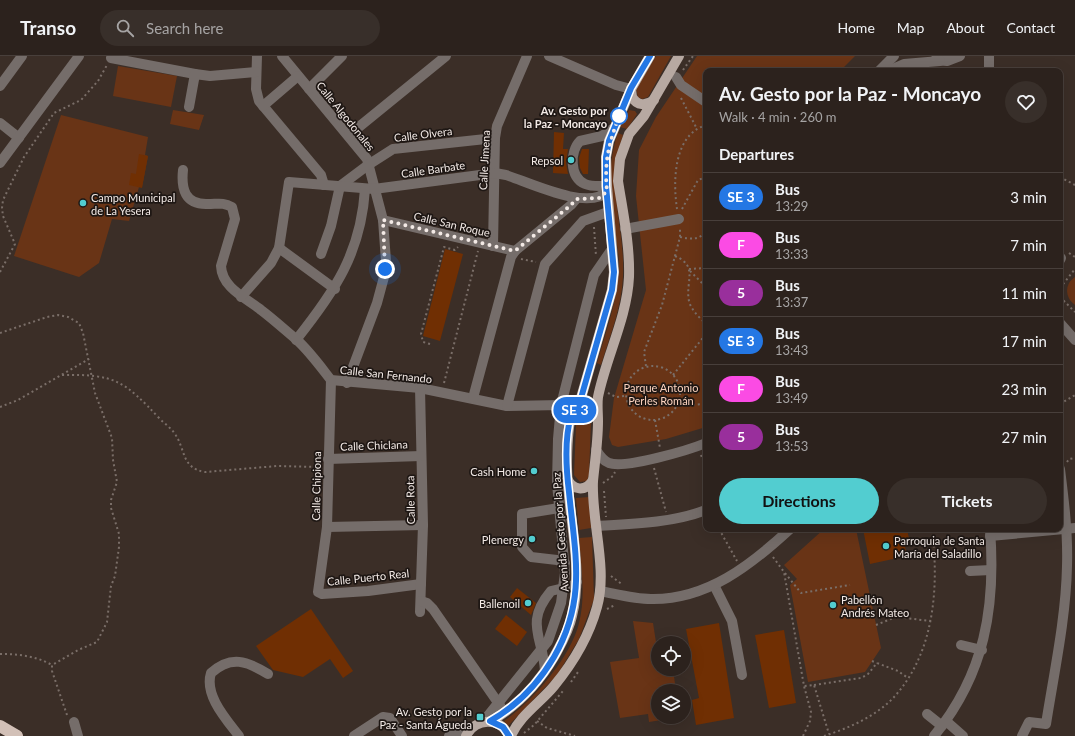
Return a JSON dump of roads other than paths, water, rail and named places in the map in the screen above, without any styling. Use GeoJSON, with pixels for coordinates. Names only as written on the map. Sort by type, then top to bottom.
{"type":"FeatureCollection","features":[{"type":"Feature","properties":{"kind":"highway"},"geometry":{"type":"LineString","coordinates":[[0,726],[16,736]]}},
{"type":"Feature","properties":{"kind":"main road","name":"Avenida Gesto por la Paz"},"geometry":{"type":"LineString","coordinates":[[466,735],[476,724],[487,722],[505,713],[534,686],[546,671],[568,630],[575,604],[577,582],[567,478],[569,427],[572,415],[577,408],[612,290],[614,272],[608,212],[606,157],[614,128],[631,88],[650,56]]}},
{"type":"Feature","properties":{"kind":"main road"},"geometry":{"type":"LineString","coordinates":[[487,722],[503,727],[513,736],[517,725],[554,686],[574,659],[583,642],[597,607],[600,591],[601,526],[594,477],[598,397],[627,292],[629,258],[618,182],[620,159],[629,134],[644,116],[678,56]]}},
{"type":"Feature","properties":{"kind":"main road"},"geometry":{"type":"LineString","coordinates":[[631,88],[632,97],[638,103],[646,104],[654,100]]}},
{"type":"Feature","properties":{"kind":"main road"},"geometry":{"type":"LineString","coordinates":[[577,408],[585,406],[589,407],[597,416]]}},
{"type":"Feature","properties":{"kind":"main road"},"geometry":{"type":"LineString","coordinates":[[567,478],[572,485],[580,489],[588,486],[594,477]]}},
{"type":"Feature","properties":{"kind":"street"},"geometry":{"type":"LineString","coordinates":[[0,86],[22,56]]}},
{"type":"Feature","properties":{"kind":"street"},"geometry":{"type":"LineString","coordinates":[[0,163],[79,56]]}},
{"type":"Feature","properties":{"kind":"street"},"geometry":{"type":"LineString","coordinates":[[256,56],[256,89],[259,101],[321,175],[324,185]]}},
{"type":"Feature","properties":{"kind":"street","name":"Calle Algodonales"},"geometry":{"type":"LineString","coordinates":[[282,56],[349,135],[367,159],[369,189],[383,220],[386,261],[384,277],[377,303],[348,383]]}},
{"type":"Feature","properties":{"kind":"street"},"geometry":{"type":"LineString","coordinates":[[310,89],[342,56]]}},
{"type":"Feature","properties":{"kind":"street"},"geometry":{"type":"LineString","coordinates":[[349,135],[446,56]]}},
{"type":"Feature","properties":{"kind":"street","name":"Calle Jimena"},"geometry":{"type":"LineString","coordinates":[[493,246],[495,138],[497,126],[527,56]]}},
{"type":"Feature","properties":{"kind":"street"},"geometry":{"type":"LineString","coordinates":[[549,56],[616,85],[631,88]]}},
{"type":"Feature","properties":{"kind":"street"},"geometry":{"type":"LineString","coordinates":[[882,68],[894,56]]}},
{"type":"Feature","properties":{"kind":"street"},"geometry":{"type":"LineString","coordinates":[[925,56],[940,61]]}},
{"type":"Feature","properties":{"kind":"street"},"geometry":{"type":"LineString","coordinates":[[895,68],[904,64],[940,61],[965,56]]}},
{"type":"Feature","properties":{"kind":"street"},"geometry":{"type":"LineString","coordinates":[[989,56],[989,68]]}},
{"type":"Feature","properties":{"kind":"street"},"geometry":{"type":"LineString","coordinates":[[111,58],[210,76],[256,72]]}},
{"type":"Feature","properties":{"kind":"street"},"geometry":{"type":"LineString","coordinates":[[189,107],[195,74]]}},
{"type":"Feature","properties":{"kind":"street"},"geometry":{"type":"LineString","coordinates":[[263,106],[298,76]]}},
{"type":"Feature","properties":{"kind":"street"},"geometry":{"type":"LineString","coordinates":[[679,81],[703,100]]}},
{"type":"Feature","properties":{"kind":"street"},"geometry":{"type":"LineString","coordinates":[[0,123],[19,138]]}},
{"type":"Feature","properties":{"kind":"street"},"geometry":{"type":"LineString","coordinates":[[607,189],[590,186],[580,181],[576,177],[573,154],[574,149],[580,141],[602,136],[614,128]]}},
{"type":"Feature","properties":{"kind":"street","name":"Calle Olvera"},"geometry":{"type":"LineString","coordinates":[[340,186],[368,164],[392,149],[495,138]]}},
{"type":"Feature","properties":{"kind":"street","name":"Calle San Fernando"},"geometry":{"type":"LineString","coordinates":[[183,170],[182,185],[188,197],[199,203],[227,204],[232,207],[235,219],[221,266],[221,275],[241,297],[260,309],[313,356],[331,380],[348,383],[420,388],[507,406],[561,405],[577,408]]}},
{"type":"Feature","properties":{"kind":"street","name":"Calle Barbate"},"geometry":{"type":"LineString","coordinates":[[279,248],[289,182],[369,189],[495,173],[506,175],[576,199],[600,198],[607,189]]}},
{"type":"Feature","properties":{"kind":"street"},"geometry":{"type":"LineString","coordinates":[[321,254],[331,226],[340,186]]}},
{"type":"Feature","properties":{"kind":"street"},"geometry":{"type":"LineString","coordinates":[[296,340],[335,289],[353,250],[369,189]]}},
{"type":"Feature","properties":{"kind":"street"},"geometry":{"type":"LineString","coordinates":[[473,398],[513,254],[571,205],[576,199]]}},
{"type":"Feature","properties":{"kind":"street"},"geometry":{"type":"LineString","coordinates":[[507,406],[545,264],[583,221],[608,212]]}},
{"type":"Feature","properties":{"kind":"street"},"geometry":{"type":"LineString","coordinates":[[625,229],[679,218]]}},
{"type":"Feature","properties":{"kind":"street","name":"Calle San Roque"},"geometry":{"type":"LineString","coordinates":[[383,220],[493,246],[513,254]]}},
{"type":"Feature","properties":{"kind":"street"},"geometry":{"type":"LineString","coordinates":[[241,297],[271,263],[279,248],[335,289]]}},
{"type":"Feature","properties":{"kind":"street"},"geometry":{"type":"LineString","coordinates":[[487,722],[498,702],[548,641],[561,603],[565,574],[559,508],[557,461],[561,405],[594,275],[612,249]]}},
{"type":"Feature","properties":{"kind":"street"},"geometry":{"type":"LineString","coordinates":[[1063,326],[1075,340]]}},
{"type":"Feature","properties":{"kind":"street","name":"Calle Chipiona"},"geometry":{"type":"LineString","coordinates":[[318,592],[327,527],[331,380]]}},
{"type":"Feature","properties":{"kind":"street","name":"Calle Rota"},"geometry":{"type":"LineString","coordinates":[[420,388],[423,525],[420,612]]}},
{"type":"Feature","properties":{"kind":"street"},"geometry":{"type":"LineString","coordinates":[[596,450],[604,461],[612,464],[662,457],[702,445]]}},
{"type":"Feature","properties":{"kind":"street","name":"Calle Chiclana"},"geometry":{"type":"LineString","coordinates":[[328,463],[421,456]]}},
{"type":"Feature","properties":{"kind":"street"},"geometry":{"type":"LineString","coordinates":[[594,477],[612,464]]}},
{"type":"Feature","properties":{"kind":"street"},"geometry":{"type":"LineString","coordinates":[[1022,736],[1029,722],[1046,724],[1062,616],[1071,528],[1063,485]]}},
{"type":"Feature","properties":{"kind":"street"},"geometry":{"type":"LineString","coordinates":[[559,508],[522,514],[522,547],[531,557],[557,560],[564,563]]}},
{"type":"Feature","properties":{"kind":"street"},"geometry":{"type":"LineString","coordinates":[[601,526],[668,519],[692,515],[703,511]]}},
{"type":"Feature","properties":{"kind":"street"},"geometry":{"type":"LineString","coordinates":[[327,527],[423,525]]}},
{"type":"Feature","properties":{"kind":"street"},"geometry":{"type":"LineString","coordinates":[[600,591],[649,599],[674,598],[714,585],[742,568],[787,532]]}},
{"type":"Feature","properties":{"kind":"street"},"geometry":{"type":"LineString","coordinates":[[934,736],[944,724],[964,692],[982,650],[988,617],[991,570],[990,532]]}},
{"type":"Feature","properties":{"kind":"street"},"geometry":{"type":"LineString","coordinates":[[970,571],[991,570]]}},
{"type":"Feature","properties":{"kind":"street"},"geometry":{"type":"LineString","coordinates":[[546,671],[537,633],[536,620],[539,607],[551,591],[572,586],[577,582]]}},
{"type":"Feature","properties":{"kind":"street","name":"Calle Puerto Real"},"geometry":{"type":"LineString","coordinates":[[318,592],[322,594],[368,591],[421,584]]}},
{"type":"Feature","properties":{"kind":"street"},"geometry":{"type":"LineString","coordinates":[[714,585],[732,620],[742,675]]}},
{"type":"Feature","properties":{"kind":"street"},"geometry":{"type":"LineString","coordinates":[[421,601],[427,603],[433,609],[505,713]]}},
{"type":"Feature","properties":{"kind":"street"},"geometry":{"type":"LineString","coordinates":[[961,645],[982,650]]}},
{"type":"Feature","properties":{"kind":"street"},"geometry":{"type":"LineString","coordinates":[[239,736],[211,692],[209,679],[211,673],[221,664],[238,662],[254,665],[268,674]]}},
{"type":"Feature","properties":{"kind":"street"},"geometry":{"type":"LineString","coordinates":[[926,714],[963,736]]}},
{"type":"Feature","properties":{"kind":"street"},"geometry":{"type":"LineString","coordinates":[[354,736],[383,717],[390,718],[402,736]]}},
{"type":"Feature","properties":{"kind":"street"},"geometry":{"type":"LineString","coordinates":[[74,722],[78,736]]}},
{"type":"Feature","properties":{"kind":"street"},"geometry":{"type":"LineString","coordinates":[[449,736],[451,734],[466,735]]}},
{"type":"Feature","properties":{"kind":"place","name":"Av. Gesto por la Paz - Moncayo"},"geometry":{"type":"Point","coordinates":[619,116]}},
{"type":"Feature","properties":{"kind":"place","name":"Repsol"},"geometry":{"type":"Point","coordinates":[571,160]}},
{"type":"Feature","properties":{"kind":"place","name":"Campo Municipal de La Yesera"},"geometry":{"type":"Point","coordinates":[83,203]}},
{"type":"Feature","properties":{"kind":"place","name":"Cash Home"},"geometry":{"type":"Point","coordinates":[534,471]}},
{"type":"Feature","properties":{"kind":"place","name":"Plenergy"},"geometry":{"type":"Point","coordinates":[532,539]}},
{"type":"Feature","properties":{"kind":"place","name":"Parroquia de Santa María del Saladillo"},"geometry":{"type":"Point","coordinates":[886,546]}},
{"type":"Feature","properties":{"kind":"place","name":"Ballenoil"},"geometry":{"type":"Point","coordinates":[528,603]}},
{"type":"Feature","properties":{"kind":"place","name":"Pabellón Andrés Mateo"},"geometry":{"type":"Point","coordinates":[833,605]}},
{"type":"Feature","properties":{"kind":"place","name":"Av. Gesto por la Paz - Santa Águeda"},"geometry":{"type":"Point","coordinates":[480,717]}},
{"type":"Feature","properties":{"kind":"park label","name":"Parque Antonio Perles Román"},"geometry":{"type":"Point","coordinates":[661,393]}}]}
